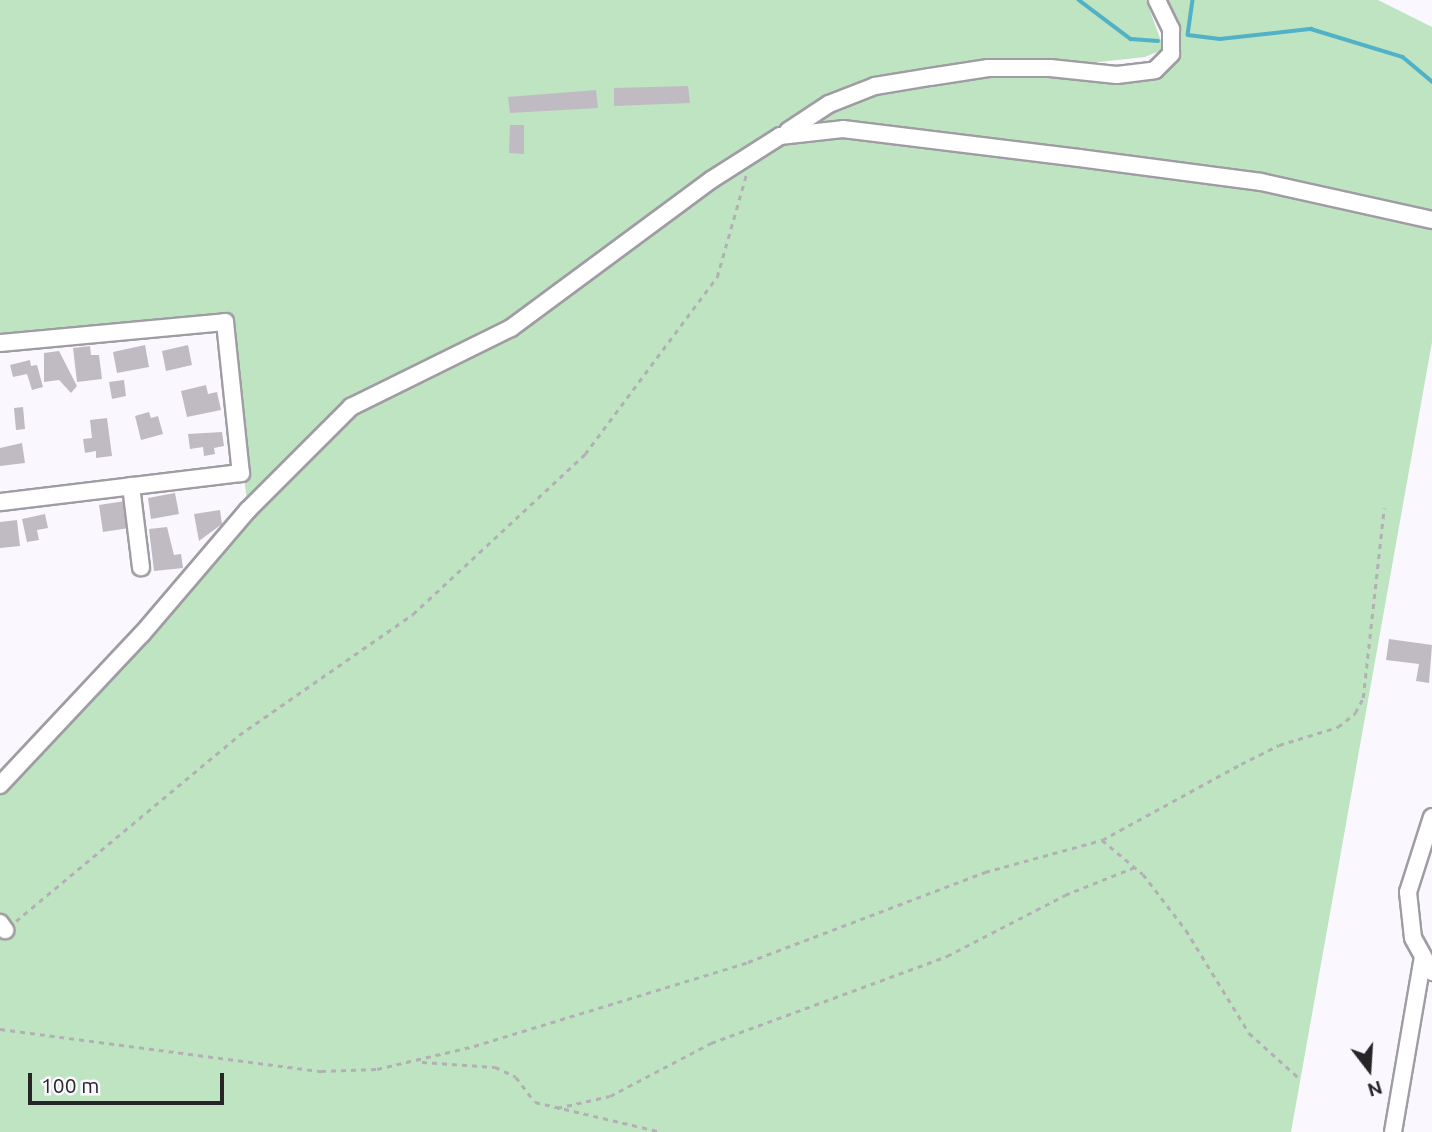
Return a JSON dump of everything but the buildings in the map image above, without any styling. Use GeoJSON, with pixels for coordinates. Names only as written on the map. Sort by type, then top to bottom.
{"type":"FeatureCollection","features":[{"type":"Feature","properties":{"kind":"street"},"geometry":{"type":"LineString","coordinates":[[0,785],[142,634],[248,510],[351,407],[511,328],[711,180],[829,104],[875,86],[988,68],[1050,68],[1116,75],[1155,70],[1171,54],[1171,29],[1157,0]]}},
{"type":"Feature","properties":{"kind":"street"},"geometry":{"type":"LineString","coordinates":[[780,136],[843,129],[1079,158],[1261,182],[1432,220]]}},
{"type":"Feature","properties":{"kind":"street"},"geometry":{"type":"LineString","coordinates":[[0,343],[225,322],[242,473],[0,502]]}},
{"type":"Feature","properties":{"kind":"street"},"geometry":{"type":"LineString","coordinates":[[131,486],[141,567]]}},
{"type":"Feature","properties":{"kind":"street"},"geometry":{"type":"LineString","coordinates":[[1432,817],[1408,892],[1413,938],[1432,972]]}},
{"type":"Feature","properties":{"kind":"street"},"geometry":{"type":"LineString","coordinates":[[1393,1132],[1423,957]]}},
{"type":"Feature","properties":{"kind":"path"},"geometry":{"type":"LineString","coordinates":[[3,927],[239,736],[413,614],[585,454],[717,277],[745,176],[754,166]]}},
{"type":"Feature","properties":{"kind":"path"},"geometry":{"type":"LineString","coordinates":[[418,1061],[748,962],[985,872],[1102,840],[1279,745],[1338,727],[1355,713],[1363,698],[1384,508]]}},
{"type":"Feature","properties":{"kind":"path"},"geometry":{"type":"LineString","coordinates":[[1102,840],[1135,867],[1186,930],[1249,1033],[1300,1079]]}},
{"type":"Feature","properties":{"kind":"path"},"geometry":{"type":"LineString","coordinates":[[557,1108],[610,1096],[711,1043],[947,956],[1065,895],[1135,867]]}},
{"type":"Feature","properties":{"kind":"path"},"geometry":{"type":"LineString","coordinates":[[0,1029],[321,1071],[418,1061],[495,1067],[516,1077],[535,1102],[662,1132]]}},
{"type":"Feature","properties":{"kind":"green space"},"geometry":{"type":"Polygon","coordinates":[[[0,0],[1146,0],[1164,49],[1145,57],[1053,67],[1159,75],[1179,49],[1165,0],[1378,0],[1432,27],[1432,342],[1291,1132],[0,1132],[0,785],[248,510],[225,322],[0,343],[0,0]]]}},
{"type":"Feature","properties":{"kind":"waterway"},"geometry":{"type":"LineString","coordinates":[[1079,0],[1131,39],[1158,41]]}},
{"type":"Feature","properties":{"kind":"waterway"},"geometry":{"type":"LineString","coordinates":[[1193,0],[1188,35],[1220,39],[1311,29],[1403,57],[1432,81]]}}]}
